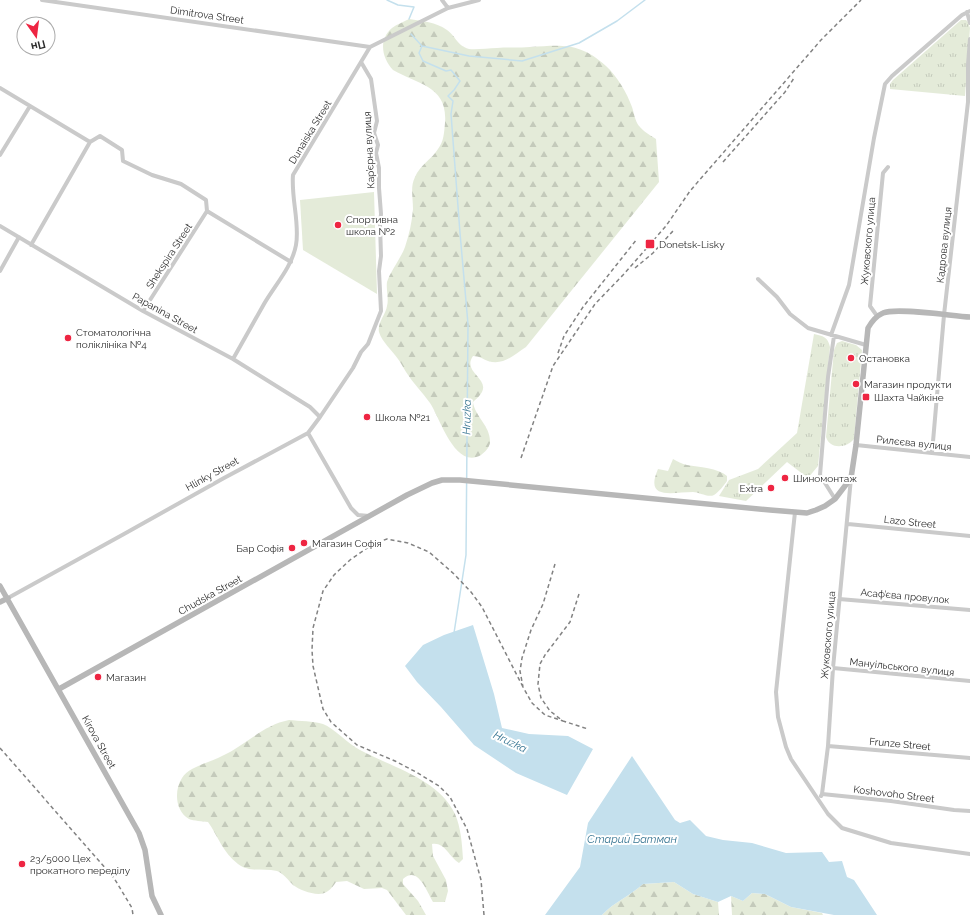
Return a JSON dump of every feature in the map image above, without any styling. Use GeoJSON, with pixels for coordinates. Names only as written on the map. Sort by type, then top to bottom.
{"type":"FeatureCollection","features":[{"type":"Feature","properties":{"kind":"street","name":"Dimitrova Street"},"geometry":{"type":"LineString","coordinates":[[42,0],[370,47]]}},
{"type":"Feature","properties":{"kind":"street"},"geometry":{"type":"LineString","coordinates":[[442,0],[448,8]]}},
{"type":"Feature","properties":{"kind":"street"},"geometry":{"type":"LineString","coordinates":[[370,47],[448,8],[479,0]]}},
{"type":"Feature","properties":{"kind":"street"},"geometry":{"type":"LineString","coordinates":[[835,498],[820,475],[832,335],[852,274],[874,138],[885,84],[892,76],[962,15],[969,12],[970,23]]}},
{"type":"Feature","properties":{"kind":"street","name":"Кадрова вулиця"},"geometry":{"type":"LineString","coordinates":[[932,453],[944,315],[968,102],[970,40]]}},
{"type":"Feature","properties":{"kind":"street","name":"Dunaiska Street"},"geometry":{"type":"LineString","coordinates":[[233,359],[264,304],[291,262],[297,237],[292,185],[293,175],[370,47]]}},
{"type":"Feature","properties":{"kind":"street","name":"Кар’єрна вулиця"},"geometry":{"type":"LineString","coordinates":[[361,62],[371,79],[377,121],[374,132],[378,145],[376,153],[379,168],[381,214],[381,256],[379,271],[381,311]]}},
{"type":"Feature","properties":{"kind":"street"},"geometry":{"type":"LineString","coordinates":[[0,88],[90,142]]}},
{"type":"Feature","properties":{"kind":"street"},"geometry":{"type":"LineString","coordinates":[[0,155],[30,106]]}},
{"type":"Feature","properties":{"kind":"street"},"geometry":{"type":"LineString","coordinates":[[31,245],[90,142],[100,136],[122,150],[123,161],[152,176],[180,184],[206,200],[207,211],[291,262]]}},
{"type":"Feature","properties":{"kind":"street","name":"Жуковского улица"},"geometry":{"type":"LineString","coordinates":[[877,316],[870,306],[883,173],[888,166]]}},
{"type":"Feature","properties":{"kind":"street","name":"Shekspira Street"},"geometry":{"type":"LineString","coordinates":[[143,311],[207,211]]}},
{"type":"Feature","properties":{"kind":"street","name":"Papanina Street"},"geometry":{"type":"LineString","coordinates":[[0,226],[143,311],[233,359],[310,407],[320,418]]}},
{"type":"Feature","properties":{"kind":"street"},"geometry":{"type":"LineString","coordinates":[[0,271],[19,237]]}},
{"type":"Feature","properties":{"kind":"street"},"geometry":{"type":"LineString","coordinates":[[758,279],[777,297],[790,314],[808,328],[866,345]]}},
{"type":"Feature","properties":{"kind":"street"},"geometry":{"type":"LineString","coordinates":[[851,478],[856,445],[868,328],[872,321],[877,316],[891,310],[970,317]]}},
{"type":"Feature","properties":{"kind":"street","name":"Hlinky Street"},"geometry":{"type":"LineString","coordinates":[[0,602],[308,433],[320,418],[353,368],[361,352],[368,344],[381,311]]}},
{"type":"Feature","properties":{"kind":"street"},"geometry":{"type":"LineString","coordinates":[[308,433],[351,508],[358,515],[369,516]]}},
{"type":"Feature","properties":{"kind":"street","name":"Рилєєва вулиця"},"geometry":{"type":"LineString","coordinates":[[856,445],[970,457]]}},
{"type":"Feature","properties":{"kind":"street","name":"Жуковского улица"},"geometry":{"type":"LineString","coordinates":[[822,794],[828,746],[833,668],[848,524],[851,478]]}},
{"type":"Feature","properties":{"kind":"street","name":"Chudska Street"},"geometry":{"type":"LineString","coordinates":[[59,689],[369,516],[432,483],[442,480],[460,480],[807,513],[825,506],[835,498],[851,478]]}},
{"type":"Feature","properties":{"kind":"street"},"geometry":{"type":"LineString","coordinates":[[795,512],[776,703],[786,747],[797,769],[835,822],[850,832],[891,843],[970,854]]}},
{"type":"Feature","properties":{"kind":"street","name":"Lazo Street"},"geometry":{"type":"LineString","coordinates":[[848,524],[970,536]]}},
{"type":"Feature","properties":{"kind":"street","name":"Kirova Street"},"geometry":{"type":"LineString","coordinates":[[0,586],[139,833],[145,850],[152,896],[161,915]]}},
{"type":"Feature","properties":{"kind":"street","name":"Асаф’єва провулок"},"geometry":{"type":"LineString","coordinates":[[839,599],[970,610]]}},
{"type":"Feature","properties":{"kind":"street","name":"Мануільського вулиця"},"geometry":{"type":"LineString","coordinates":[[833,668],[970,681]]}},
{"type":"Feature","properties":{"kind":"street","name":"Frunze Street"},"geometry":{"type":"LineString","coordinates":[[828,746],[970,758]]}},
{"type":"Feature","properties":{"kind":"street"},"geometry":{"type":"LineString","coordinates":[[817,798],[822,794]]}},
{"type":"Feature","properties":{"kind":"street","name":"Koshovoho Street"},"geometry":{"type":"LineString","coordinates":[[822,794],[970,811]]}},
{"type":"Feature","properties":{"kind":"green space"},"geometry":{"type":"Polygon","coordinates":[[[409,19],[429,22],[443,27],[450,32],[461,45],[469,49],[561,46],[579,49],[588,53],[597,58],[614,75],[627,96],[638,124],[645,132],[656,139],[659,182],[526,347],[508,359],[499,362],[488,361],[473,356],[471,366],[483,387],[482,392],[473,402],[474,407],[486,427],[490,437],[490,443],[488,448],[481,455],[472,458],[463,455],[456,449],[430,403],[382,339],[379,332],[379,325],[388,303],[387,282],[403,251],[410,228],[413,209],[413,181],[420,169],[440,146],[443,140],[445,123],[445,111],[442,101],[437,94],[430,88],[393,70],[384,55],[383,43],[388,33],[392,28],[409,19]]]}},
{"type":"Feature","properties":{"kind":"green space"},"geometry":{"type":"Polygon","coordinates":[[[961,20],[966,20],[970,28],[965,96],[890,89],[890,84],[893,80],[961,20]]]}},
{"type":"Feature","properties":{"kind":"green space","name":"Спортивна школа №2"},"geometry":{"type":"Polygon","coordinates":[[[374,192],[377,294],[303,250],[300,200],[374,192]]]}},
{"type":"Feature","properties":{"kind":"green space"},"geometry":{"type":"Polygon","coordinates":[[[814,334],[825,338],[830,347],[818,466],[808,478],[787,462],[746,501],[719,496],[729,480],[758,469],[797,433],[814,334]]]}},
{"type":"Feature","properties":{"kind":"green space"},"geometry":{"type":"Polygon","coordinates":[[[842,341],[856,345],[862,350],[854,439],[843,446],[835,446],[828,441],[826,437],[834,350],[837,343],[842,341]]]}},
{"type":"Feature","properties":{"kind":"green space"},"geometry":{"type":"Polygon","coordinates":[[[673,459],[685,465],[719,471],[727,476],[727,481],[718,492],[712,496],[693,492],[669,493],[658,490],[655,486],[655,479],[658,469],[668,471],[673,459]]]}},
{"type":"Feature","properties":{"kind":"green space"},"geometry":{"type":"Polygon","coordinates":[[[289,720],[315,722],[327,726],[360,750],[413,775],[426,783],[448,802],[459,825],[463,859],[459,863],[440,845],[432,844],[433,856],[446,880],[448,891],[445,902],[433,902],[418,877],[413,875],[403,879],[403,884],[418,901],[426,915],[406,915],[387,890],[382,888],[364,889],[347,881],[336,882],[325,893],[316,894],[305,891],[293,885],[284,875],[277,871],[252,869],[238,864],[228,855],[208,822],[191,820],[184,815],[177,800],[177,794],[179,783],[185,774],[194,768],[231,752],[271,726],[289,720]]]}},
{"type":"Feature","properties":{"kind":"green space"},"geometry":{"type":"Polygon","coordinates":[[[674,882],[693,894],[718,902],[719,915],[602,915],[643,884],[674,882]]]}},
{"type":"Feature","properties":{"kind":"green space"},"geometry":{"type":"Polygon","coordinates":[[[752,893],[765,894],[791,907],[822,913],[823,915],[732,915],[731,896],[743,901],[752,893]]]}},
{"type":"Feature","properties":{"kind":"water"},"geometry":{"type":"Polygon","coordinates":[[[473,625],[494,694],[502,728],[529,734],[568,736],[593,749],[567,795],[516,773],[474,745],[417,682],[405,666],[423,645],[444,635],[473,625]]]}},
{"type":"Feature","properties":{"kind":"water","name":"Старий Батман"},"geometry":{"type":"Polygon","coordinates":[[[632,756],[675,820],[680,823],[690,820],[706,836],[723,840],[752,843],[786,853],[822,852],[829,862],[842,861],[847,877],[854,880],[877,915],[834,915],[791,907],[765,894],[752,893],[743,901],[731,896],[718,902],[693,894],[674,882],[643,884],[602,915],[545,915],[580,867],[588,823],[632,756]]]}},
{"type":"Feature","properties":{"kind":"waterway","name":"Hruzka"},"geometry":{"type":"LineString","coordinates":[[387,0],[398,5],[414,7],[409,19]]}},
{"type":"Feature","properties":{"kind":"waterway"},"geometry":{"type":"LineString","coordinates":[[422,46],[469,56],[522,61],[579,43],[617,21],[645,0]]}},
{"type":"Feature","properties":{"kind":"waterway","name":"Hruzka"},"geometry":{"type":"LineString","coordinates":[[411,34],[422,46],[419,53],[423,61],[446,71],[451,70],[460,81],[448,96],[453,101],[451,114],[468,324],[466,555],[454,633]]}},
{"type":"Feature","properties":{"kind":"railway"},"geometry":{"type":"LineString","coordinates":[[521,458],[553,366],[595,304],[666,226],[690,191],[821,40],[861,0]]}},
{"type":"Feature","properties":{"kind":"railway"},"geometry":{"type":"LineString","coordinates":[[723,162],[785,92],[794,78]]}},
{"type":"Feature","properties":{"kind":"railway"},"geometry":{"type":"LineString","coordinates":[[635,268],[653,253],[673,231]]}},
{"type":"Feature","properties":{"kind":"railway"},"geometry":{"type":"LineString","coordinates":[[558,353],[564,336],[583,307],[637,239]]}},
{"type":"Feature","properties":{"kind":"railway"},"geometry":{"type":"LineString","coordinates":[[484,915],[481,880],[467,829],[450,797],[439,786],[416,772],[395,761],[357,745],[331,722],[323,709],[313,666],[312,650],[313,628],[323,591],[334,575],[350,560],[373,544],[387,539],[408,543],[429,552],[454,574],[471,592],[482,607],[523,687]]}},
{"type":"Feature","properties":{"kind":"railway"},"geometry":{"type":"LineString","coordinates":[[555,564],[543,604],[531,630],[522,658],[520,671],[523,687],[532,703],[545,715],[563,721]]}},
{"type":"Feature","properties":{"kind":"railway"},"geometry":{"type":"LineString","coordinates":[[579,594],[570,622],[540,664],[538,684],[541,698],[550,711],[563,721],[588,729]]}},
{"type":"Feature","properties":{"kind":"railway"},"geometry":{"type":"LineString","coordinates":[[0,748],[114,878],[132,908],[133,915]]}},
{"type":"Feature","properties":{"kind":"place","name":"Спортивна школа №2"},"geometry":{"type":"Point","coordinates":[338,225]}},
{"type":"Feature","properties":{"kind":"place","name":"Donetsk-Lisky"},"geometry":{"type":"Point","coordinates":[650,244]}},
{"type":"Feature","properties":{"kind":"place","name":"Стоматологічна поліклініка №4"},"geometry":{"type":"Point","coordinates":[68,338]}},
{"type":"Feature","properties":{"kind":"place","name":"Остановка"},"geometry":{"type":"Point","coordinates":[851,358]}},
{"type":"Feature","properties":{"kind":"place","name":"Магазин продукти"},"geometry":{"type":"Point","coordinates":[856,384]}},
{"type":"Feature","properties":{"kind":"place","name":"Шахта Чайкіне"},"geometry":{"type":"Point","coordinates":[866,397]}},
{"type":"Feature","properties":{"kind":"place","name":"Школа №21"},"geometry":{"type":"Point","coordinates":[367,417]}},
{"type":"Feature","properties":{"kind":"place","name":"Шиномонтаж"},"geometry":{"type":"Point","coordinates":[785,478]}},
{"type":"Feature","properties":{"kind":"place","name":"Extra"},"geometry":{"type":"Point","coordinates":[771,488]}},
{"type":"Feature","properties":{"kind":"place","name":"Магазин Софія"},"geometry":{"type":"Point","coordinates":[304,543]}},
{"type":"Feature","properties":{"kind":"place","name":"Бар Софія"},"geometry":{"type":"Point","coordinates":[292,548]}},
{"type":"Feature","properties":{"kind":"place","name":"Магазин"},"geometry":{"type":"Point","coordinates":[98,677]}},
{"type":"Feature","properties":{"kind":"place","name":"23/5000 Цех прокатного переділу"},"geometry":{"type":"Point","coordinates":[22,864]}}]}
